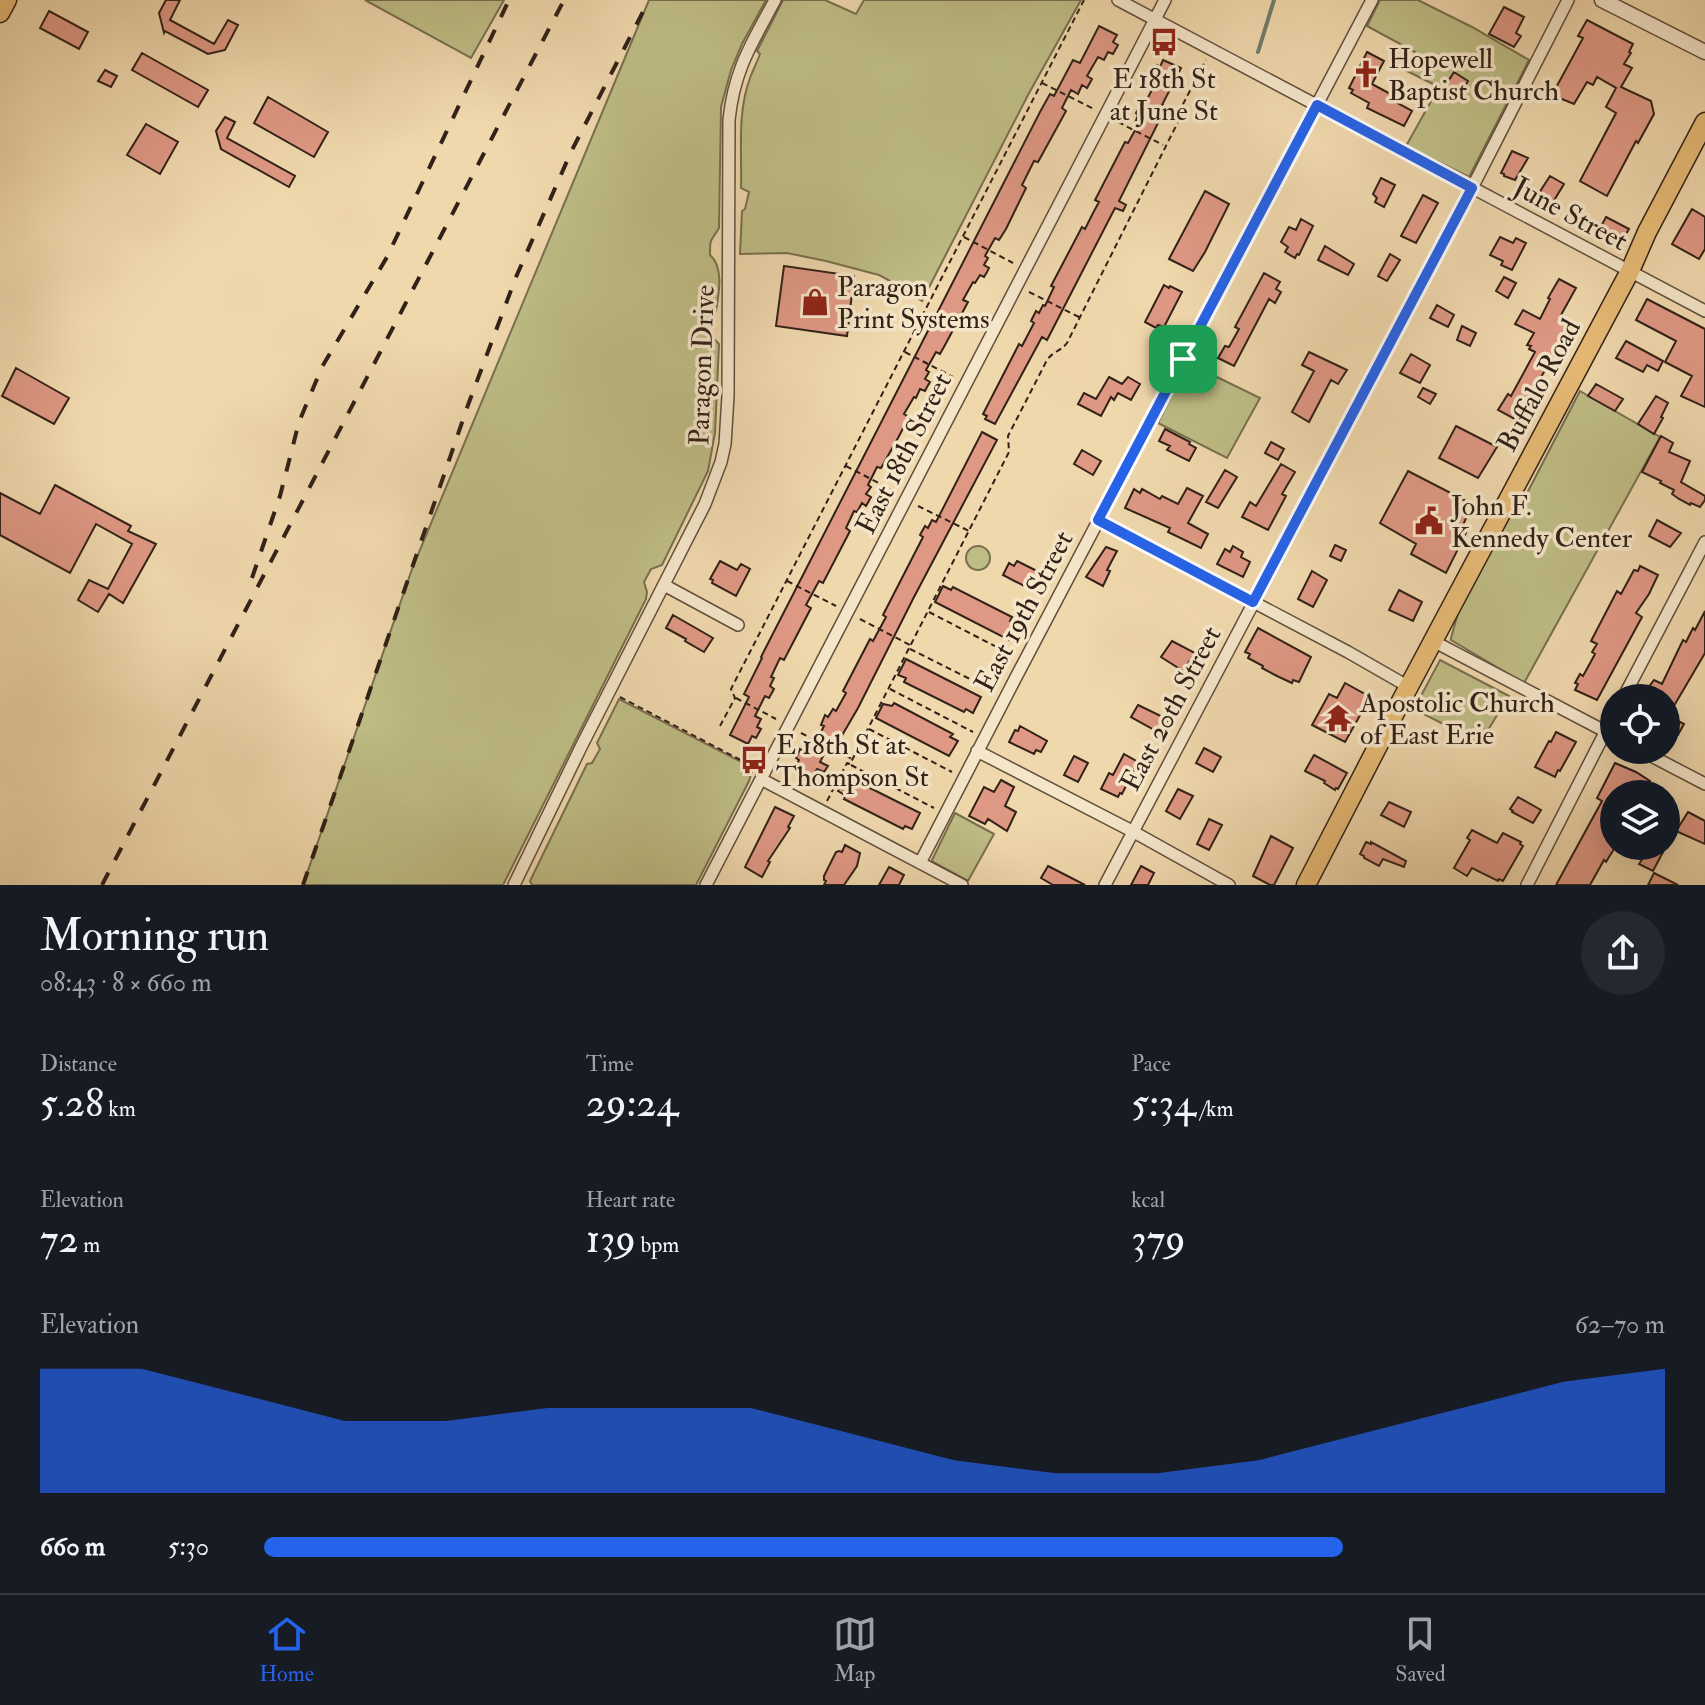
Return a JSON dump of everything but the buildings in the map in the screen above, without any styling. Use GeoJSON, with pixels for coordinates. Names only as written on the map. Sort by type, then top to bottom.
{"type":"FeatureCollection","features":[{"type":"Feature","properties":{"kind":"main road"},"geometry":{"type":"LineString","coordinates":[[0,13],[7,0]]}},
{"type":"Feature","properties":{"kind":"main road","name":"Buffalo Road"},"geometry":{"type":"LineString","coordinates":[[1306,885],[1630,271],[1705,122]]}},
{"type":"Feature","properties":{"kind":"street","name":"Paragon Drive"},"geometry":{"type":"LineString","coordinates":[[514,885],[716,478],[725,444],[728,396],[730,110],[739,69],[775,0]]}},
{"type":"Feature","properties":{"kind":"street","name":"June Street"},"geometry":{"type":"LineString","coordinates":[[1118,0],[1705,311]]}},
{"type":"Feature","properties":{"kind":"street","name":"East 18th Street"},"geometry":{"type":"LineString","coordinates":[[706,885],[1165,0]]}},
{"type":"Feature","properties":{"kind":"street","name":"East 19th Street"},"geometry":{"type":"LineString","coordinates":[[920,863],[1372,0]]}},
{"type":"Feature","properties":{"kind":"street","name":"East 20th Street"},"geometry":{"type":"LineString","coordinates":[[1105,885],[1568,0]]}},
{"type":"Feature","properties":{"kind":"street"},"geometry":{"type":"LineString","coordinates":[[1602,0],[1705,52]]}},
{"type":"Feature","properties":{"kind":"street"},"geometry":{"type":"LineString","coordinates":[[1098,520],[1409,687]]}},
{"type":"Feature","properties":{"kind":"street"},"geometry":{"type":"LineString","coordinates":[[1630,684],[1705,542]]}},
{"type":"Feature","properties":{"kind":"street"},"geometry":{"type":"LineString","coordinates":[[664,585],[738,625]]}},
{"type":"Feature","properties":{"kind":"street"},"geometry":{"type":"LineString","coordinates":[[1433,641],[1600,729]]}},
{"type":"Feature","properties":{"kind":"street"},"geometry":{"type":"LineString","coordinates":[[977,751],[1229,885]]}},
{"type":"Feature","properties":{"kind":"street"},"geometry":{"type":"LineString","coordinates":[[1527,885],[1600,752]]}},
{"type":"Feature","properties":{"kind":"street"},"geometry":{"type":"LineString","coordinates":[[1667,764],[1705,784]]}},
{"type":"Feature","properties":{"kind":"street"},"geometry":{"type":"LineString","coordinates":[[761,779],[962,885]]}},
{"type":"Feature","properties":{"kind":"path"},"geometry":{"type":"LineString","coordinates":[[776,719],[735,698],[731,689],[1084,0]]}},
{"type":"Feature","properties":{"kind":"path"},"geometry":{"type":"LineString","coordinates":[[850,764],[1009,452],[1008,436],[1050,355],[1064,346],[1207,59]]}},
{"type":"Feature","properties":{"kind":"path"},"geometry":{"type":"LineString","coordinates":[[1041,83],[1094,109]]}},
{"type":"Feature","properties":{"kind":"path"},"geometry":{"type":"LineString","coordinates":[[1118,122],[1165,146]]}},
{"type":"Feature","properties":{"kind":"path"},"geometry":{"type":"LineString","coordinates":[[963,237],[1013,263]]}},
{"type":"Feature","properties":{"kind":"path"},"geometry":{"type":"LineString","coordinates":[[1028,291],[1079,317]]}},
{"type":"Feature","properties":{"kind":"path"},"geometry":{"type":"LineString","coordinates":[[904,351],[953,377]]}},
{"type":"Feature","properties":{"kind":"path"},"geometry":{"type":"LineString","coordinates":[[845,466],[894,491]]}},
{"type":"Feature","properties":{"kind":"path"},"geometry":{"type":"LineString","coordinates":[[917,505],[969,531]]}},
{"type":"Feature","properties":{"kind":"path"},"geometry":{"type":"LineString","coordinates":[[786,580],[836,606]]}},
{"type":"Feature","properties":{"kind":"path"},"geometry":{"type":"LineString","coordinates":[[928,611],[1018,658]]}},
{"type":"Feature","properties":{"kind":"path"},"geometry":{"type":"LineString","coordinates":[[859,618],[999,694]]}},
{"type":"Feature","properties":{"kind":"path"},"geometry":{"type":"LineString","coordinates":[[889,688],[978,734]]}},
{"type":"Feature","properties":{"kind":"path"},"geometry":{"type":"LineString","coordinates":[[619,696],[752,766]]}},
{"type":"Feature","properties":{"kind":"path"},"geometry":{"type":"LineString","coordinates":[[720,726],[735,698]]}},
{"type":"Feature","properties":{"kind":"path"},"geometry":{"type":"LineString","coordinates":[[868,728],[957,774]]}},
{"type":"Feature","properties":{"kind":"path"},"geometry":{"type":"LineString","coordinates":[[801,733],[852,759]]}},
{"type":"Feature","properties":{"kind":"path"},"geometry":{"type":"LineString","coordinates":[[826,804],[847,763],[938,810]]}},
{"type":"Feature","properties":{"kind":"shaded area"},"geometry":{"type":"Polygon","coordinates":[[[365,0],[504,0],[471,58],[365,0]]]}},
{"type":"Feature","properties":{"kind":"shaded area"},"geometry":{"type":"Polygon","coordinates":[[[649,0],[766,0],[731,70],[721,107],[719,228],[710,249],[719,273],[719,289],[716,311],[710,316],[709,333],[719,344],[715,433],[708,471],[662,565],[651,569],[644,582],[646,599],[503,885],[303,885],[412,569],[649,0]]]}},
{"type":"Feature","properties":{"kind":"shaded area"},"geometry":{"type":"Polygon","coordinates":[[[783,0],[825,0],[856,14],[864,0],[1081,0],[1028,95],[922,301],[879,275],[826,261],[787,253],[740,254],[742,211],[749,192],[741,188],[743,105],[760,54],[757,51],[783,0]]]}},
{"type":"Feature","properties":{"kind":"shaded area"},"geometry":{"type":"Polygon","coordinates":[[[1380,0],[1418,0],[1529,60],[1469,177],[1406,146],[1439,87],[1405,70],[1415,52],[1367,26],[1380,0]]]}},
{"type":"Feature","properties":{"kind":"shaded area"},"geometry":{"type":"Polygon","coordinates":[[[1188,363],[1260,398],[1227,458],[1158,423],[1188,363]]]}},
{"type":"Feature","properties":{"kind":"shaded area"},"geometry":{"type":"Polygon","coordinates":[[[1580,391],[1660,437],[1524,683],[1451,638],[1458,613],[1519,498],[1524,499],[1580,391]]]}},
{"type":"Feature","properties":{"kind":"shaded area"},"geometry":{"type":"Polygon","coordinates":[[[978,546],[989,553],[990,558],[983,569],[978,570],[967,563],[966,558],[973,547],[978,546]]]}},
{"type":"Feature","properties":{"kind":"shaded area"},"geometry":{"type":"Polygon","coordinates":[[[1440,660],[1509,696],[1480,743],[1414,709],[1440,660]]]}},
{"type":"Feature","properties":{"kind":"shaded area"},"geometry":{"type":"Polygon","coordinates":[[[619,699],[753,768],[749,781],[696,885],[532,885],[530,881],[587,764],[592,763],[600,749],[597,743],[619,699]]]}},
{"type":"Feature","properties":{"kind":"shaded area"},"geometry":{"type":"Polygon","coordinates":[[[955,813],[994,834],[968,881],[932,860],[955,813]]]}},
{"type":"Feature","properties":{"kind":"waterway"},"geometry":{"type":"LineString","coordinates":[[1258,52],[1274,0]]}},
{"type":"Feature","properties":{"kind":"railway"},"geometry":{"type":"LineString","coordinates":[[252,578],[280,496],[299,422],[322,367],[387,257],[509,0]]}},
{"type":"Feature","properties":{"kind":"railway"},"geometry":{"type":"LineString","coordinates":[[102,885],[564,0]]}},
{"type":"Feature","properties":{"kind":"railway"},"geometry":{"type":"LineString","coordinates":[[303,885],[468,405],[516,277],[571,152],[649,0]]}},
{"type":"Feature","properties":{"kind":"place","name":"E 18th St at June St"},"geometry":{"type":"Point","coordinates":[1164,42]}},
{"type":"Feature","properties":{"kind":"place","name":"Hopewell Baptist Church"},"geometry":{"type":"Point","coordinates":[1366,74]}},
{"type":"Feature","properties":{"kind":"place","name":"Paragon Print Systems"},"geometry":{"type":"Point","coordinates":[815,302]}},
{"type":"Feature","properties":{"kind":"place","name":"John F. Kennedy Center"},"geometry":{"type":"Point","coordinates":[1429,521]}},
{"type":"Feature","properties":{"kind":"place","name":"Apostolic Church of East Erie"},"geometry":{"type":"Point","coordinates":[1338,718]}},
{"type":"Feature","properties":{"kind":"place","name":"E 18th St at Thompson St"},"geometry":{"type":"Point","coordinates":[754,760]}},
{"type":"Feature","properties":{"kind":"route"},"geometry":{"type":"LineString","coordinates":[[1317,105],[1472,188],[1253,602],[1098,520],[1183,359],[1317,105]]}}]}
